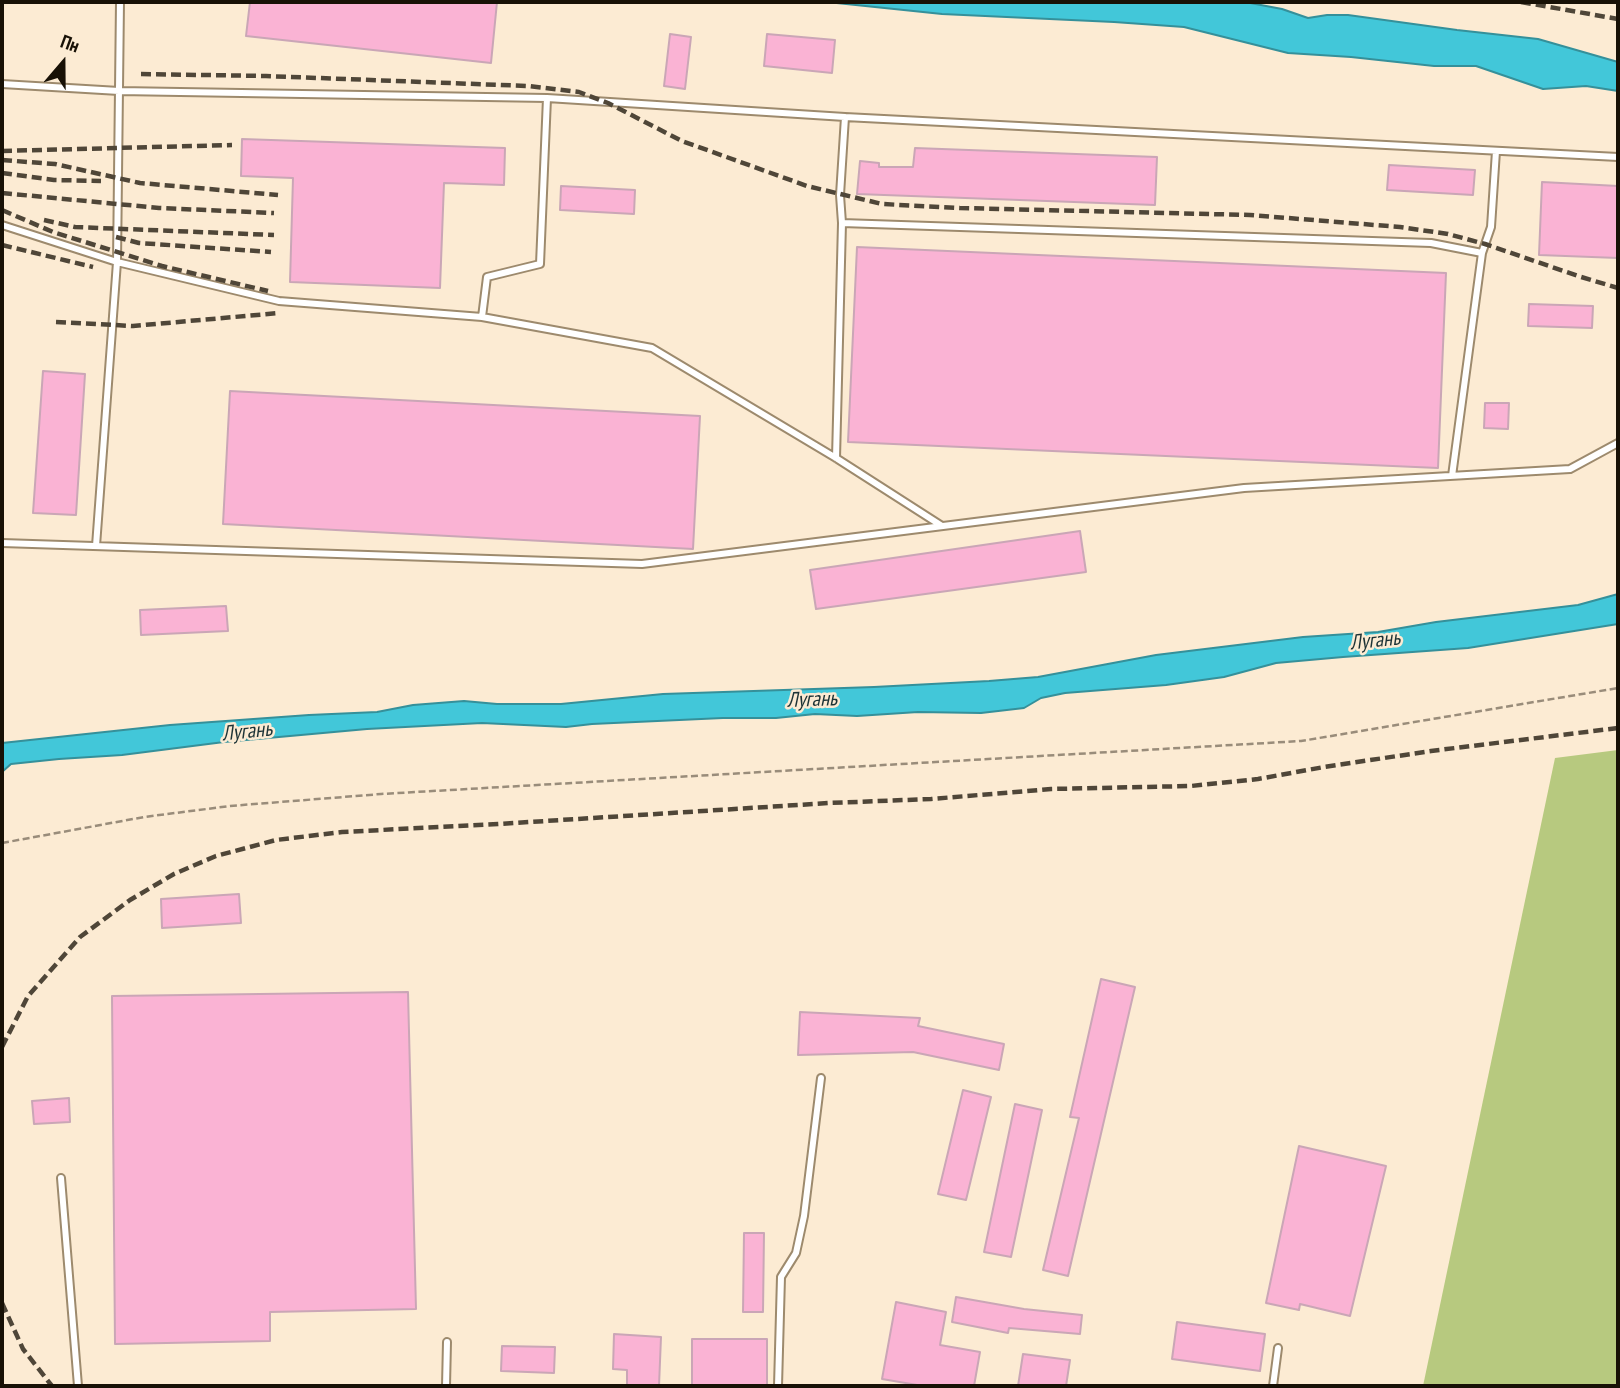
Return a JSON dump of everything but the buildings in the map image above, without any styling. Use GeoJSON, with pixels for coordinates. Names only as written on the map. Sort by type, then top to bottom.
{"type":"FeatureCollection","features":[{"type":"Feature","properties":{"kind":"lane"},"geometry":{"type":"LineString","coordinates":[[96,546],[117,262],[120,2]]}},
{"type":"Feature","properties":{"kind":"lane"},"geometry":{"type":"LineString","coordinates":[[2,84],[118,91],[547,98],[845,117],[1618,157]]}},
{"type":"Feature","properties":{"kind":"lane"},"geometry":{"type":"LineString","coordinates":[[481,317],[487,276],[540,264],[547,98]]}},
{"type":"Feature","properties":{"kind":"lane"},"geometry":{"type":"LineString","coordinates":[[836,458],[845,117]]}},
{"type":"Feature","properties":{"kind":"lane"},"geometry":{"type":"LineString","coordinates":[[1452,476],[1482,253],[1491,227],[1496,151]]}},
{"type":"Feature","properties":{"kind":"lane"},"geometry":{"type":"LineString","coordinates":[[842,223],[1431,243],[1482,253]]}},
{"type":"Feature","properties":{"kind":"lane"},"geometry":{"type":"LineString","coordinates":[[2,225],[117,262],[279,302],[481,317],[652,348],[836,458],[942,526]]}},
{"type":"Feature","properties":{"kind":"lane"},"geometry":{"type":"LineString","coordinates":[[2,543],[642,564],[1244,488],[1570,469],[1618,443]]}},
{"type":"Feature","properties":{"kind":"lane"},"geometry":{"type":"LineString","coordinates":[[778,1386],[781,1278],[796,1253],[804,1216],[821,1078]]}},
{"type":"Feature","properties":{"kind":"lane"},"geometry":{"type":"LineString","coordinates":[[61,1178],[78,1386]]}},
{"type":"Feature","properties":{"kind":"lane"},"geometry":{"type":"LineString","coordinates":[[446,1386],[447,1342]]}},
{"type":"Feature","properties":{"kind":"lane"},"geometry":{"type":"LineString","coordinates":[[1273,1386],[1278,1348]]}},
{"type":"Feature","properties":{"kind":"path"},"geometry":{"type":"LineString","coordinates":[[2,843],[144,817],[230,806],[381,794],[1301,741],[1618,688]]}},
{"type":"Feature","properties":{"kind":"green space"},"geometry":{"type":"Polygon","coordinates":[[[1618,750],[1618,1386],[1423,1386],[1555,758],[1618,750]]]}},
{"type":"Feature","properties":{"kind":"water"},"geometry":{"type":"Polygon","coordinates":[[[827,2],[1245,2],[1282,9],[1308,18],[1348,15],[1538,39],[1618,62],[1618,91],[1586,86],[1543,89],[1476,66],[1434,66],[1288,53],[1184,27],[942,14],[827,2]]]}},
{"type":"Feature","properties":{"kind":"water","name":"Лугань"},"geometry":{"type":"Polygon","coordinates":[[[1618,594],[1618,624],[1468,648],[1276,663],[1224,677],[1166,685],[1065,693],[1041,698],[1024,708],[981,713],[918,712],[857,716],[815,714],[566,727],[482,723],[367,729],[11,764],[2,772],[2,743],[170,725],[377,712],[413,705],[464,701],[561,704],[663,694],[874,687],[1038,677],[1156,655],[1303,637],[1378,632],[1436,622],[1578,605],[1618,594]]]}},
{"type":"Feature","properties":{"kind":"railway"},"geometry":{"type":"LineString","coordinates":[[1521,2],[1618,19]]}},
{"type":"Feature","properties":{"kind":"railway"},"geometry":{"type":"LineString","coordinates":[[141,74],[528,86],[579,92],[608,103],[682,141],[807,186],[882,204],[1250,215],[1400,227],[1448,234],[1485,244],[1618,288]]}},
{"type":"Feature","properties":{"kind":"railway"},"geometry":{"type":"LineString","coordinates":[[2,151],[232,145]]}},
{"type":"Feature","properties":{"kind":"railway"},"geometry":{"type":"LineString","coordinates":[[2,160],[55,164],[140,183],[278,195]]}},
{"type":"Feature","properties":{"kind":"railway"},"geometry":{"type":"LineString","coordinates":[[2,173],[54,180],[101,181]]}},
{"type":"Feature","properties":{"kind":"railway"},"geometry":{"type":"LineString","coordinates":[[2,193],[159,208],[274,213]]}},
{"type":"Feature","properties":{"kind":"railway"},"geometry":{"type":"LineString","coordinates":[[2,210],[53,232],[162,266],[268,291]]}},
{"type":"Feature","properties":{"kind":"railway"},"geometry":{"type":"LineString","coordinates":[[44,220],[75,227],[274,235]]}},
{"type":"Feature","properties":{"kind":"railway"},"geometry":{"type":"LineString","coordinates":[[116,237],[139,243],[271,252]]}},
{"type":"Feature","properties":{"kind":"railway"},"geometry":{"type":"LineString","coordinates":[[2,245],[93,267]]}},
{"type":"Feature","properties":{"kind":"railway"},"geometry":{"type":"LineString","coordinates":[[56,322],[133,326],[279,313]]}},
{"type":"Feature","properties":{"kind":"railway"},"geometry":{"type":"LineString","coordinates":[[2,1047],[28,996],[80,937],[130,900],[174,874],[216,856],[276,840],[342,832],[931,799],[1051,789],[1191,786],[1258,779],[1431,751],[1618,728]]}},
{"type":"Feature","properties":{"kind":"railway"},"geometry":{"type":"LineString","coordinates":[[2,1303],[23,1349],[52,1386]]}}]}
